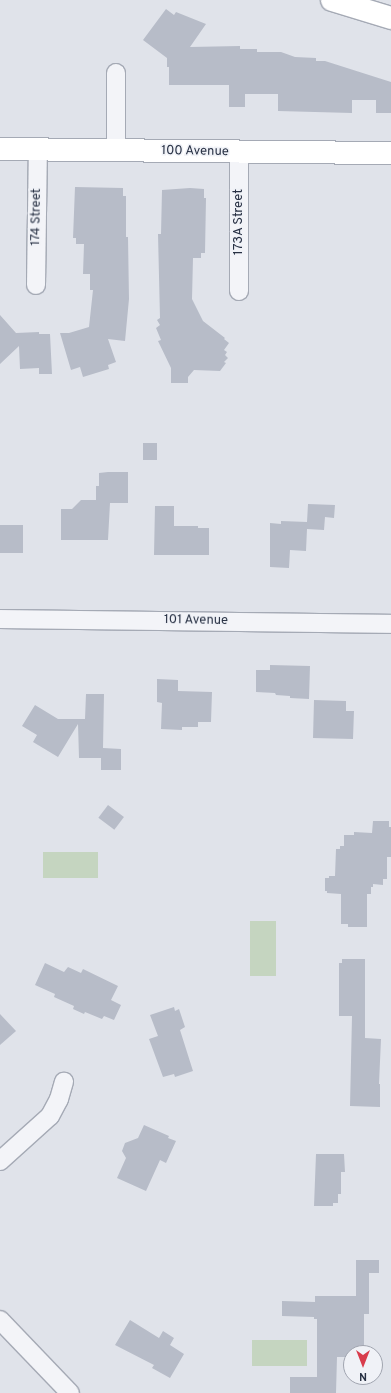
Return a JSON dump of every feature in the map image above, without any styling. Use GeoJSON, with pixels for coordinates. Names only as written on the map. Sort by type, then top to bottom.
{"type":"FeatureCollection","features":[{"type":"Feature","properties":{"kind":"main road"},"geometry":{"type":"LineString","coordinates":[[332,0],[391,18]]}},
{"type":"Feature","properties":{"kind":"main road","name":"100 Avenue"},"geometry":{"type":"LineString","coordinates":[[0,149],[391,153]]}},
{"type":"Feature","properties":{"kind":"street"},"geometry":{"type":"LineString","coordinates":[[116,73],[116,150]]}},
{"type":"Feature","properties":{"kind":"street","name":"174 Street"},"geometry":{"type":"LineString","coordinates":[[36,285],[38,150]]}},
{"type":"Feature","properties":{"kind":"street","name":"173A Street"},"geometry":{"type":"LineString","coordinates":[[239,291],[240,152]]}},
{"type":"Feature","properties":{"kind":"street","name":"101 Avenue"},"geometry":{"type":"LineString","coordinates":[[0,619],[391,624]]}},
{"type":"Feature","properties":{"kind":"street"},"geometry":{"type":"LineString","coordinates":[[0,1161],[50,1116],[59,1099],[64,1082]]}},
{"type":"Feature","properties":{"kind":"street"},"geometry":{"type":"LineString","coordinates":[[0,1320],[70,1393]]}},
{"type":"Feature","properties":{"kind":"green space"},"geometry":{"type":"Polygon","coordinates":[[[43,852],[98,852],[98,878],[43,878],[43,852]]]}},
{"type":"Feature","properties":{"kind":"green space"},"geometry":{"type":"Polygon","coordinates":[[[250,921],[276,921],[276,976],[250,976],[250,921]]]}},
{"type":"Feature","properties":{"kind":"green space"},"geometry":{"type":"Polygon","coordinates":[[[252,1340],[307,1340],[307,1366],[252,1366],[252,1340]]]}},
{"type":"Feature","properties":{"kind":"building"},"geometry":{"type":"Polygon","coordinates":[[[166,9],[174,15],[176,12],[206,24],[190,47],[240,46],[240,49],[257,49],[257,52],[281,52],[295,57],[316,58],[316,61],[325,61],[391,82],[391,113],[376,113],[376,100],[352,100],[352,113],[278,111],[278,94],[245,94],[245,107],[229,107],[229,85],[169,85],[169,67],[167,67],[167,58],[143,40],[166,9]]]}},
{"type":"Feature","properties":{"kind":"building"},"geometry":{"type":"Polygon","coordinates":[[[75,187],[123,188],[123,196],[126,196],[126,237],[128,237],[129,299],[125,341],[108,339],[116,362],[108,365],[109,369],[83,377],[80,367],[71,370],[60,333],[69,333],[89,327],[93,290],[90,290],[90,274],[83,274],[84,244],[76,244],[76,238],[73,238],[75,187]]]}},
{"type":"Feature","properties":{"kind":"building"},"geometry":{"type":"Polygon","coordinates":[[[190,188],[204,189],[204,198],[206,198],[205,253],[201,253],[201,258],[193,258],[192,299],[203,321],[225,338],[224,339],[229,343],[224,350],[227,352],[225,355],[228,358],[224,362],[226,363],[220,371],[194,370],[188,377],[188,383],[171,383],[171,368],[158,341],[161,340],[156,328],[160,325],[157,320],[160,318],[158,234],[161,234],[162,190],[190,188]]]}},
{"type":"Feature","properties":{"kind":"building"},"geometry":{"type":"Polygon","coordinates":[[[0,315],[16,333],[39,332],[39,334],[50,334],[52,374],[39,374],[39,368],[20,369],[19,346],[0,364],[0,315]]]}},
{"type":"Feature","properties":{"kind":"building"},"geometry":{"type":"Polygon","coordinates":[[[143,443],[157,443],[157,460],[143,460],[143,443]]]}},
{"type":"Feature","properties":{"kind":"building"},"geometry":{"type":"Polygon","coordinates":[[[128,472],[128,503],[110,503],[108,540],[61,540],[61,509],[72,509],[81,500],[96,500],[96,486],[99,486],[99,473],[128,472]]]}},
{"type":"Feature","properties":{"kind":"building"},"geometry":{"type":"Polygon","coordinates":[[[308,504],[335,505],[334,518],[325,517],[324,530],[307,529],[306,551],[290,550],[289,568],[270,567],[270,523],[281,524],[281,521],[307,522],[308,504]]]}},
{"type":"Feature","properties":{"kind":"building"},"geometry":{"type":"Polygon","coordinates":[[[155,506],[174,506],[174,526],[198,526],[198,528],[209,528],[209,555],[154,555],[155,506]]]}},
{"type":"Feature","properties":{"kind":"building"},"geometry":{"type":"Polygon","coordinates":[[[0,525],[23,525],[23,553],[0,553],[0,525]]]}},
{"type":"Feature","properties":{"kind":"building"},"geometry":{"type":"Polygon","coordinates":[[[270,665],[310,666],[309,699],[290,698],[290,696],[276,695],[275,693],[256,692],[256,670],[270,670],[270,665]]]}},
{"type":"Feature","properties":{"kind":"building"},"geometry":{"type":"Polygon","coordinates":[[[157,679],[178,680],[178,691],[212,692],[211,722],[198,722],[198,727],[182,727],[182,730],[161,729],[162,703],[157,702],[157,679]]]}},
{"type":"Feature","properties":{"kind":"building"},"geometry":{"type":"Polygon","coordinates":[[[86,694],[104,694],[103,748],[121,749],[121,770],[101,770],[101,758],[79,758],[78,724],[58,757],[33,742],[37,735],[22,726],[35,705],[58,719],[85,719],[86,694]]]}},
{"type":"Feature","properties":{"kind":"building"},"geometry":{"type":"Polygon","coordinates":[[[314,700],[346,701],[346,711],[354,711],[353,739],[313,738],[314,700]]]}},
{"type":"Feature","properties":{"kind":"building"},"geometry":{"type":"Polygon","coordinates":[[[108,805],[124,817],[114,830],[98,818],[108,805]]]}},
{"type":"Feature","properties":{"kind":"building"},"geometry":{"type":"Polygon","coordinates":[[[373,821],[389,821],[389,827],[391,827],[391,857],[387,857],[387,879],[383,879],[383,885],[373,884],[373,887],[371,887],[371,894],[367,894],[367,927],[348,927],[348,924],[341,924],[341,894],[327,893],[327,891],[325,891],[325,878],[335,876],[336,849],[340,849],[340,846],[344,846],[344,835],[354,835],[354,832],[372,833],[373,821]]]}},
{"type":"Feature","properties":{"kind":"building"},"geometry":{"type":"Polygon","coordinates":[[[342,959],[365,959],[365,1038],[381,1039],[379,1084],[380,1107],[350,1106],[352,1016],[339,1016],[339,963],[342,963],[342,959]]]}},
{"type":"Feature","properties":{"kind":"building"},"geometry":{"type":"Polygon","coordinates":[[[45,963],[64,972],[68,967],[81,973],[83,969],[118,986],[111,1000],[121,1005],[114,1020],[104,1016],[102,1019],[85,1012],[84,1014],[73,1009],[74,1006],[54,997],[55,994],[35,985],[45,963]]]}},
{"type":"Feature","properties":{"kind":"building"},"geometry":{"type":"Polygon","coordinates":[[[174,1007],[175,1011],[179,1009],[185,1027],[180,1030],[193,1071],[175,1077],[174,1074],[163,1077],[149,1039],[158,1036],[150,1015],[174,1007]]]}},
{"type":"Feature","properties":{"kind":"building"},"geometry":{"type":"Polygon","coordinates":[[[0,1014],[16,1031],[0,1045],[0,1014]]]}},
{"type":"Feature","properties":{"kind":"building"},"geometry":{"type":"Polygon","coordinates":[[[144,1125],[169,1136],[168,1138],[176,1141],[166,1163],[160,1160],[146,1191],[117,1178],[126,1158],[122,1151],[125,1143],[138,1138],[144,1125]]]}},
{"type":"Feature","properties":{"kind":"building"},"geometry":{"type":"Polygon","coordinates":[[[316,1154],[344,1154],[345,1172],[341,1172],[341,1194],[338,1194],[338,1203],[333,1203],[333,1206],[314,1206],[316,1154]]]}},
{"type":"Feature","properties":{"kind":"building"},"geometry":{"type":"Polygon","coordinates":[[[356,1260],[379,1260],[379,1273],[369,1273],[369,1314],[364,1314],[364,1345],[343,1345],[343,1357],[337,1357],[336,1393],[290,1393],[290,1377],[317,1377],[317,1319],[314,1319],[314,1317],[282,1316],[282,1301],[315,1302],[315,1296],[356,1296],[356,1260]]]}},
{"type":"Feature","properties":{"kind":"building"},"geometry":{"type":"Polygon","coordinates":[[[130,1320],[159,1338],[163,1331],[174,1338],[170,1345],[184,1354],[170,1378],[152,1368],[154,1365],[115,1345],[130,1320]]]}}]}
